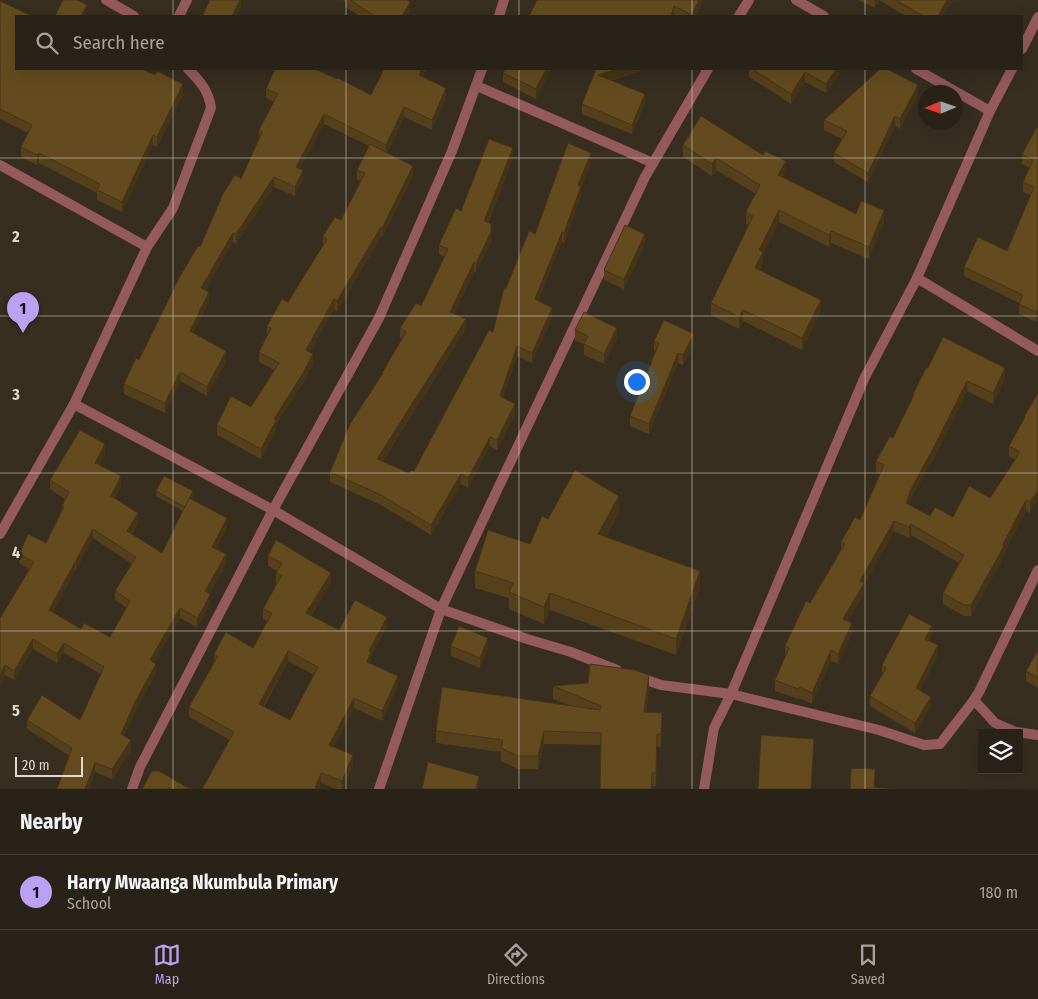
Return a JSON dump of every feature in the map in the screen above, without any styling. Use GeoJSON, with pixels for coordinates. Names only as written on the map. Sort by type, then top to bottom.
{"type":"FeatureCollection","features":[{"type":"Feature","properties":{"kind":"street"},"geometry":{"type":"LineString","coordinates":[[106,0],[132,15]]}},
{"type":"Feature","properties":{"kind":"street"},"geometry":{"type":"LineString","coordinates":[[180,15],[187,0]]}},
{"type":"Feature","properties":{"kind":"street"},"geometry":{"type":"LineString","coordinates":[[499,15],[504,0]]}},
{"type":"Feature","properties":{"kind":"street"},"geometry":{"type":"LineString","coordinates":[[740,15],[749,0]]}},
{"type":"Feature","properties":{"kind":"street"},"geometry":{"type":"LineString","coordinates":[[796,0],[822,15]]}},
{"type":"Feature","properties":{"kind":"street"},"geometry":{"type":"LineString","coordinates":[[1023,47],[1038,17]]}},
{"type":"Feature","properties":{"kind":"street"},"geometry":{"type":"LineString","coordinates":[[0,534],[74,404],[147,247],[172,208],[211,108],[210,97],[201,83],[189,70]]}},
{"type":"Feature","properties":{"kind":"street"},"geometry":{"type":"LineString","coordinates":[[132,789],[140,767],[273,510],[380,318],[452,151],[482,70]]}},
{"type":"Feature","properties":{"kind":"street"},"geometry":{"type":"LineString","coordinates":[[378,789],[441,609],[645,176],[707,70]]}},
{"type":"Feature","properties":{"kind":"street"},"geometry":{"type":"LineString","coordinates":[[918,70],[990,111]]}},
{"type":"Feature","properties":{"kind":"street"},"geometry":{"type":"LineString","coordinates":[[704,789],[714,728],[731,694],[864,379],[917,278],[990,111],[1011,70]]}},
{"type":"Feature","properties":{"kind":"street"},"geometry":{"type":"LineString","coordinates":[[476,86],[653,164]]}},
{"type":"Feature","properties":{"kind":"street"},"geometry":{"type":"LineString","coordinates":[[0,165],[147,247]]}},
{"type":"Feature","properties":{"kind":"street"},"geometry":{"type":"LineString","coordinates":[[917,278],[1038,351]]}},
{"type":"Feature","properties":{"kind":"street"},"geometry":{"type":"LineString","coordinates":[[74,404],[273,510],[441,609],[571,652],[661,685],[731,694],[879,730],[924,744],[940,744],[974,700],[1038,570]]}},
{"type":"Feature","properties":{"kind":"street"},"geometry":{"type":"LineString","coordinates":[[974,700],[995,723],[1016,732],[1038,736]]}},
{"type":"Feature","properties":{"kind":"building"},"geometry":{"type":"Polygon","coordinates":[[[63,0],[77,0],[87,5],[82,15],[56,15],[63,0]]]}},
{"type":"Feature","properties":{"kind":"building"},"geometry":{"type":"Polygon","coordinates":[[[210,0],[240,0],[232,15],[202,15],[210,0]]]}},
{"type":"Feature","properties":{"kind":"building"},"geometry":{"type":"Polygon","coordinates":[[[350,0],[407,0],[410,2],[403,15],[373,15],[350,0]]]}},
{"type":"Feature","properties":{"kind":"building"},"geometry":{"type":"Polygon","coordinates":[[[537,0],[699,0],[692,15],[674,6],[671,15],[530,15],[537,0]]]}},
{"type":"Feature","properties":{"kind":"building"},"geometry":{"type":"Polygon","coordinates":[[[896,0],[947,0],[939,15],[921,15],[896,0]]]}},
{"type":"Feature","properties":{"kind":"building"},"geometry":{"type":"Polygon","coordinates":[[[0,1],[30,15],[15,15],[15,70],[144,70],[155,75],[157,71],[183,84],[157,137],[153,135],[122,202],[97,190],[100,184],[39,153],[37,155],[21,147],[32,125],[0,109],[0,1]]]}},
{"type":"Feature","properties":{"kind":"building"},"geometry":{"type":"Polygon","coordinates":[[[275,70],[317,70],[338,78],[371,95],[384,70],[420,70],[419,75],[446,88],[432,120],[404,107],[386,145],[324,114],[296,167],[303,170],[295,187],[274,177],[236,234],[233,233],[201,288],[209,292],[190,331],[226,351],[207,387],[180,372],[165,403],[124,384],[136,358],[139,360],[179,278],[198,246],[200,247],[223,194],[235,175],[241,179],[262,132],[259,130],[278,94],[266,89],[275,70]]]}},
{"type":"Feature","properties":{"kind":"building"},"geometry":{"type":"Polygon","coordinates":[[[504,70],[546,70],[536,89],[503,73],[504,70]]]}},
{"type":"Feature","properties":{"kind":"building"},"geometry":{"type":"Polygon","coordinates":[[[596,70],[614,70],[598,75],[645,94],[632,125],[582,104],[596,70]]]}},
{"type":"Feature","properties":{"kind":"building"},"geometry":{"type":"Polygon","coordinates":[[[754,70],[835,70],[826,84],[805,72],[791,94],[754,70]]]}},
{"type":"Feature","properties":{"kind":"building"},"geometry":{"type":"Polygon","coordinates":[[[879,70],[889,70],[918,85],[900,119],[895,116],[868,173],[834,153],[847,131],[824,120],[879,70]]]}},
{"type":"Feature","properties":{"kind":"building"},"geometry":{"type":"Polygon","coordinates":[[[701,116],[763,155],[765,151],[786,161],[778,175],[856,214],[861,201],[884,210],[869,247],[831,231],[829,235],[779,210],[759,250],[763,252],[755,268],[821,300],[802,338],[743,310],[739,317],[711,303],[753,216],[746,212],[760,185],[716,158],[712,164],[683,145],[701,116]]]}},
{"type":"Feature","properties":{"kind":"building"},"geometry":{"type":"Polygon","coordinates":[[[1037,127],[1038,309],[1036,312],[1019,304],[1023,295],[964,267],[978,237],[1007,251],[1034,187],[1023,182],[1033,160],[1022,154],[1037,127]]]}},
{"type":"Feature","properties":{"kind":"building"},"geometry":{"type":"Polygon","coordinates":[[[489,139],[513,148],[484,221],[491,224],[491,232],[450,312],[466,319],[377,459],[409,473],[411,470],[414,471],[489,330],[493,332],[504,288],[506,288],[529,231],[535,234],[568,143],[591,153],[578,185],[581,186],[564,233],[562,232],[535,299],[552,308],[532,353],[517,346],[500,396],[515,404],[497,440],[490,437],[468,478],[461,474],[431,525],[379,494],[330,472],[350,424],[383,373],[406,332],[400,328],[416,303],[421,306],[448,249],[439,245],[456,208],[461,211],[489,139]]]}},
{"type":"Feature","properties":{"kind":"building"},"geometry":{"type":"Polygon","coordinates":[[[370,144],[413,166],[382,228],[337,301],[334,299],[306,350],[313,354],[274,419],[276,420],[261,449],[217,425],[231,396],[251,407],[279,363],[259,352],[271,328],[267,326],[282,299],[288,302],[327,239],[323,236],[335,217],[341,220],[365,173],[357,170],[370,144]]]}},
{"type":"Feature","properties":{"kind":"building"},"geometry":{"type":"Polygon","coordinates":[[[625,225],[645,234],[624,279],[604,270],[625,225]]]}},
{"type":"Feature","properties":{"kind":"building"},"geometry":{"type":"Polygon","coordinates":[[[584,312],[617,328],[604,354],[584,344],[588,336],[575,330],[584,312]]]}},
{"type":"Feature","properties":{"kind":"building"},"geometry":{"type":"Polygon","coordinates":[[[664,320],[694,334],[683,355],[678,353],[649,424],[630,416],[659,343],[654,341],[664,320]]]}},
{"type":"Feature","properties":{"kind":"building"},"geometry":{"type":"Polygon","coordinates":[[[943,337],[1005,368],[993,393],[967,381],[909,493],[906,503],[930,516],[935,507],[953,517],[969,486],[990,498],[1020,452],[1009,446],[1038,393],[1038,490],[1030,502],[1026,500],[1002,546],[1004,546],[971,605],[964,605],[943,593],[964,555],[911,524],[909,527],[894,521],[860,581],[864,583],[843,619],[852,623],[838,654],[831,650],[812,693],[775,680],[789,648],[785,646],[806,601],[810,603],[845,544],[841,542],[855,517],[860,520],[884,465],[876,461],[890,436],[893,438],[913,394],[943,337]]]}},
{"type":"Feature","properties":{"kind":"building"},"geometry":{"type":"Polygon","coordinates":[[[80,430],[105,444],[95,463],[121,476],[111,496],[138,513],[127,531],[162,553],[189,498],[227,518],[212,547],[226,554],[205,591],[210,594],[204,607],[197,618],[180,608],[150,660],[156,664],[135,702],[121,734],[131,740],[112,769],[95,763],[85,789],[57,789],[72,748],[27,720],[42,695],[80,720],[104,667],[64,643],[57,654],[33,639],[14,671],[5,665],[0,675],[0,618],[34,562],[19,554],[28,534],[46,543],[64,507],[62,506],[69,492],[50,480],[80,430]],[[93,529],[49,610],[81,629],[84,623],[110,637],[130,601],[115,591],[136,557],[93,529]]]}},
{"type":"Feature","properties":{"kind":"building"},"geometry":{"type":"Polygon","coordinates":[[[575,470],[619,496],[598,534],[700,571],[676,639],[550,593],[544,607],[509,592],[513,583],[475,571],[488,530],[530,544],[542,516],[548,519],[575,470]]]}},
{"type":"Feature","properties":{"kind":"building"},"geometry":{"type":"Polygon","coordinates":[[[164,476],[193,491],[185,507],[156,491],[164,476]]]}},
{"type":"Feature","properties":{"kind":"building"},"geometry":{"type":"Polygon","coordinates":[[[276,540],[331,573],[306,613],[339,630],[355,600],[387,617],[369,651],[371,652],[367,662],[398,676],[382,711],[354,698],[329,745],[353,755],[342,781],[321,773],[315,789],[202,789],[234,732],[189,707],[218,656],[214,654],[226,632],[253,648],[272,613],[263,609],[281,576],[276,573],[282,563],[268,556],[276,540]],[[288,651],[259,704],[290,720],[318,667],[288,651]]]}},
{"type":"Feature","properties":{"kind":"building"},"geometry":{"type":"Polygon","coordinates":[[[909,614],[932,626],[925,639],[938,645],[916,688],[931,697],[915,723],[870,696],[886,668],[882,665],[909,614]]]}},
{"type":"Feature","properties":{"kind":"building"},"geometry":{"type":"Polygon","coordinates":[[[459,626],[488,638],[480,658],[451,646],[459,626]]]}},
{"type":"Feature","properties":{"kind":"building"},"geometry":{"type":"Polygon","coordinates":[[[1038,650],[1038,678],[1026,671],[1038,650]]]}},
{"type":"Feature","properties":{"kind":"building"},"geometry":{"type":"Polygon","coordinates":[[[590,664],[635,670],[649,675],[644,712],[662,713],[661,734],[657,734],[656,773],[652,773],[651,789],[600,789],[601,733],[544,731],[538,756],[518,756],[501,748],[503,740],[436,731],[442,687],[600,710],[601,706],[553,686],[588,683],[590,664]]]}},
{"type":"Feature","properties":{"kind":"building"},"geometry":{"type":"Polygon","coordinates":[[[761,735],[814,739],[811,789],[758,789],[761,735]]]}},
{"type":"Feature","properties":{"kind":"building"},"geometry":{"type":"Polygon","coordinates":[[[428,762],[479,776],[476,789],[422,789],[428,762]]]}},
{"type":"Feature","properties":{"kind":"building"},"geometry":{"type":"Polygon","coordinates":[[[851,768],[875,769],[874,787],[894,789],[850,789],[851,768]]]}},
{"type":"Feature","properties":{"kind":"building"},"geometry":{"type":"Polygon","coordinates":[[[152,771],[159,771],[190,789],[142,789],[152,771]]]}},
{"type":"Feature","properties":{"kind":"place","name":"Harry Mwaanga Nkumbula Primary"},"geometry":{"type":"Point","coordinates":[23,333]}}]}
